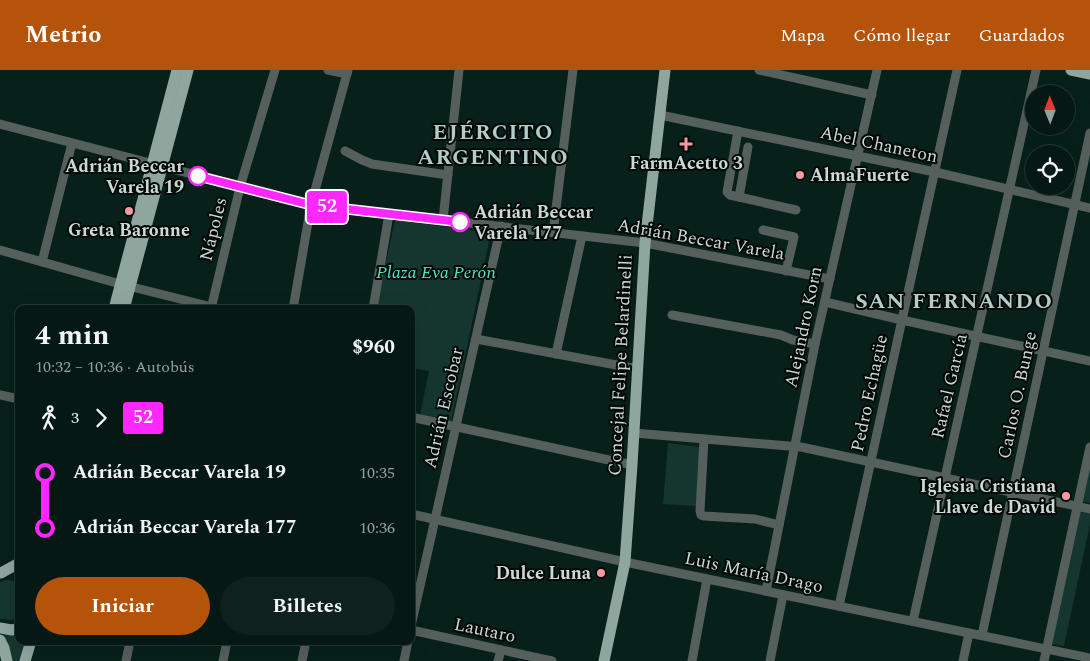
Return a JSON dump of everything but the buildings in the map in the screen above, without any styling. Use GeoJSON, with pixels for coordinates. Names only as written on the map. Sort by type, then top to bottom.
{"type":"FeatureCollection","features":[{"type":"Feature","properties":{"kind":"main road"},"geometry":{"type":"LineString","coordinates":[[116,305],[125,285],[157,165],[178,70]]}},
{"type":"Feature","properties":{"kind":"main road"},"geometry":{"type":"LineString","coordinates":[[157,165],[188,70]]}},
{"type":"Feature","properties":{"kind":"main road","name":"Concejal Felipe Belardinelli"},"geometry":{"type":"LineString","coordinates":[[604,661],[625,562],[645,243],[665,70]]}},
{"type":"Feature","properties":{"kind":"main road"},"geometry":{"type":"LineString","coordinates":[[1071,70],[1090,74]]}},
{"type":"Feature","properties":{"kind":"main road"},"geometry":{"type":"LineString","coordinates":[[124,305],[125,285]]}},
{"type":"Feature","properties":{"kind":"main road"},"geometry":{"type":"LineString","coordinates":[[0,573],[15,565]]}},
{"type":"Feature","properties":{"kind":"main road"},"geometry":{"type":"LineString","coordinates":[[0,573],[15,573]]}},
{"type":"Feature","properties":{"kind":"main road"},"geometry":{"type":"LineString","coordinates":[[0,628],[15,629]]}},
{"type":"Feature","properties":{"kind":"main road"},"geometry":{"type":"LineString","coordinates":[[0,640],[7,661]]}},
{"type":"Feature","properties":{"kind":"main road"},"geometry":{"type":"LineString","coordinates":[[25,661],[31,645]]}},
{"type":"Feature","properties":{"kind":"street","name":"Nápoles"},"geometry":{"type":"LineString","coordinates":[[215,305],[240,187],[275,70]]}},
{"type":"Feature","properties":{"kind":"street"},"geometry":{"type":"LineString","coordinates":[[294,305],[311,205],[347,72],[328,70]]}},
{"type":"Feature","properties":{"kind":"street"},"geometry":{"type":"LineString","coordinates":[[443,220],[459,70]]}},
{"type":"Feature","properties":{"kind":"street"},"geometry":{"type":"LineString","coordinates":[[553,233],[573,70]]}},
{"type":"Feature","properties":{"kind":"street"},"geometry":{"type":"LineString","coordinates":[[759,70],[872,95]]}},
{"type":"Feature","properties":{"kind":"street","name":"Alejandro Korn"},"geometry":{"type":"LineString","coordinates":[[766,591],[815,344],[877,70]]}},
{"type":"Feature","properties":{"kind":"street","name":"Pedro Echagüe"},"geometry":{"type":"LineString","coordinates":[[839,606],[957,70]]}},
{"type":"Feature","properties":{"kind":"street","name":"Rafael García"},"geometry":{"type":"LineString","coordinates":[[913,621],[1036,70]]}},
{"type":"Feature","properties":{"kind":"street","name":"Abel Chaneton"},"geometry":{"type":"LineString","coordinates":[[660,115],[935,172],[1090,208]]}},
{"type":"Feature","properties":{"kind":"street","name":"Adrián Beccar Varela"},"geometry":{"type":"LineString","coordinates":[[0,124],[311,205],[645,243],[830,280]]}},
{"type":"Feature","properties":{"kind":"street"},"geometry":{"type":"LineString","coordinates":[[738,131],[727,192],[730,195],[796,210]]}},
{"type":"Feature","properties":{"kind":"street","name":"Carlos O. Bunge"},"geometry":{"type":"LineString","coordinates":[[982,636],[1090,132]]}},
{"type":"Feature","properties":{"kind":"street"},"geometry":{"type":"LineString","coordinates":[[42,262],[72,143]]}},
{"type":"Feature","properties":{"kind":"street"},"geometry":{"type":"LineString","coordinates":[[739,197],[748,147]]}},
{"type":"Feature","properties":{"kind":"street"},"geometry":{"type":"LineString","coordinates":[[345,151],[372,164],[448,175]]}},
{"type":"Feature","properties":{"kind":"street"},"geometry":{"type":"LineString","coordinates":[[374,305],[389,214]]}},
{"type":"Feature","properties":{"kind":"street","name":"Adrián Escobar"},"geometry":{"type":"LineString","coordinates":[[415,608],[501,226]]}},
{"type":"Feature","properties":{"kind":"street"},"geometry":{"type":"LineString","coordinates":[[763,230],[794,237],[786,271]]}},
{"type":"Feature","properties":{"kind":"street"},"geometry":{"type":"LineString","coordinates":[[556,354],[582,236]]}},
{"type":"Feature","properties":{"kind":"street"},"geometry":{"type":"LineString","coordinates":[[0,250],[202,305]]}},
{"type":"Feature","properties":{"kind":"street"},"geometry":{"type":"LineString","coordinates":[[825,302],[1090,361]]}},
{"type":"Feature","properties":{"kind":"street"},"geometry":{"type":"LineString","coordinates":[[672,315],[781,334],[793,340],[815,344]]}},
{"type":"Feature","properties":{"kind":"street"},"geometry":{"type":"LineString","coordinates":[[476,338],[638,369]]}},
{"type":"Feature","properties":{"kind":"street"},"geometry":{"type":"LineString","coordinates":[[0,395],[15,398]]}},
{"type":"Feature","properties":{"kind":"street"},"geometry":{"type":"LineString","coordinates":[[415,418],[632,465]]}},
{"type":"Feature","properties":{"kind":"street"},"geometry":{"type":"LineString","coordinates":[[634,433],[794,446],[1090,509]]}},
{"type":"Feature","properties":{"kind":"street"},"geometry":{"type":"LineString","coordinates":[[704,439],[701,515],[755,519],[779,525]]}},
{"type":"Feature","properties":{"kind":"street"},"geometry":{"type":"LineString","coordinates":[[1044,661],[1090,447]]}},
{"type":"Feature","properties":{"kind":"street","name":"Luis María Drago"},"geometry":{"type":"LineString","coordinates":[[415,515],[625,562],[1090,658]]}},
{"type":"Feature","properties":{"kind":"street"},"geometry":{"type":"LineString","coordinates":[[692,661],[708,579]]}},
{"type":"Feature","properties":{"kind":"street"},"geometry":{"type":"LineString","coordinates":[[770,661],[783,595]]}},
{"type":"Feature","properties":{"kind":"street","name":"Lautaro"},"geometry":{"type":"LineString","coordinates":[[415,631],[552,661]]}},
{"type":"Feature","properties":{"kind":"street"},"geometry":{"type":"LineString","coordinates":[[963,661],[969,633]]}},
{"type":"Feature","properties":{"kind":"street"},"geometry":{"type":"LineString","coordinates":[[126,661],[129,645]]}},
{"type":"Feature","properties":{"kind":"street"},"geometry":{"type":"LineString","coordinates":[[223,661],[226,645]]}},
{"type":"Feature","properties":{"kind":"street"},"geometry":{"type":"LineString","coordinates":[[302,661],[305,645]]}},
{"type":"Feature","properties":{"kind":"street"},"geometry":{"type":"LineString","coordinates":[[404,661],[407,645]]}},
{"type":"Feature","properties":{"kind":"street"},"geometry":{"type":"LineString","coordinates":[[498,661],[501,650]]}},
{"type":"Feature","properties":{"kind":"green space","name":"Plaza Eva Perón"},"geometry":{"type":"Polygon","coordinates":[[[395,220],[491,233],[451,422],[420,415],[429,371],[415,369],[415,305],[377,305],[395,220]]]}},
{"type":"Feature","properties":{"kind":"green space"},"geometry":{"type":"Polygon","coordinates":[[[668,443],[700,447],[696,506],[663,504],[668,443]]]}},
{"type":"Feature","properties":{"kind":"green space"},"geometry":{"type":"Polygon","coordinates":[[[1090,459],[1090,503],[1081,501],[1090,459]]]}},
{"type":"Feature","properties":{"kind":"green space"},"geometry":{"type":"Polygon","coordinates":[[[1079,512],[1090,514],[1090,524],[1064,646],[1051,644],[1079,512]]]}},
{"type":"Feature","properties":{"kind":"green space"},"geometry":{"type":"Polygon","coordinates":[[[5,580],[15,582],[15,618],[11,620],[0,619],[0,582],[5,580]]]}},
{"type":"Feature","properties":{"kind":"green space"},"geometry":{"type":"Polygon","coordinates":[[[15,634],[15,645],[25,645],[20,661],[12,661],[4,635],[15,634]]]}},
{"type":"Feature","properties":{"kind":"bus line","name":"52"},"geometry":{"type":"LineString","coordinates":[[198,176],[311,205],[460,222]]}},
{"type":"Feature","properties":{"kind":"place","name":"FarmAcetto 3"},"geometry":{"type":"Point","coordinates":[686,144]}},
{"type":"Feature","properties":{"kind":"place","name":"AlmaFuerte"},"geometry":{"type":"Point","coordinates":[800,175]}},
{"type":"Feature","properties":{"kind":"place","name":"Adrián Beccar Varela 19"},"geometry":{"type":"Point","coordinates":[198,176]}},
{"type":"Feature","properties":{"kind":"place","name":"Greta Baronne"},"geometry":{"type":"Point","coordinates":[129,211]}},
{"type":"Feature","properties":{"kind":"place","name":"Adrián Beccar Varela 177"},"geometry":{"type":"Point","coordinates":[460,222]}},
{"type":"Feature","properties":{"kind":"place","name":"Iglesia Cristiana Llave de David"},"geometry":{"type":"Point","coordinates":[1066,496]}},
{"type":"Feature","properties":{"kind":"place","name":"Dulce Luna"},"geometry":{"type":"Point","coordinates":[601,573]}},
{"type":"Feature","properties":{"kind":"district","name":"EJÉRCITO ARGENTINO"},"geometry":{"type":"Point","coordinates":[493,144]}},
{"type":"Feature","properties":{"kind":"district","name":"SAN FERNANDO"},"geometry":{"type":"Point","coordinates":[954,300]}}]}
